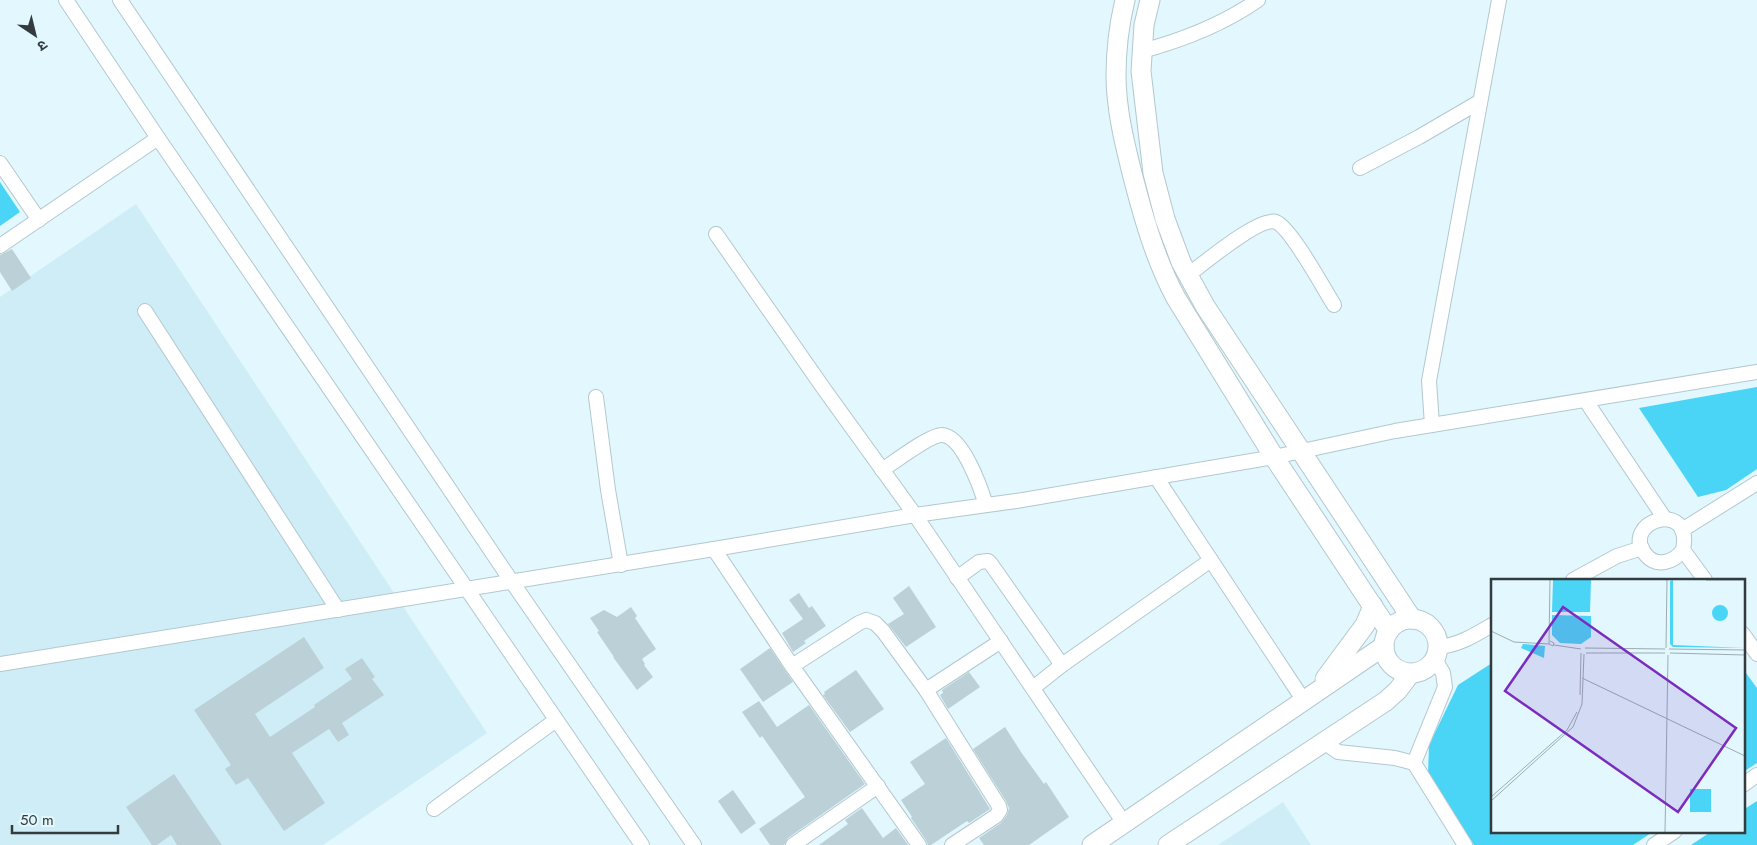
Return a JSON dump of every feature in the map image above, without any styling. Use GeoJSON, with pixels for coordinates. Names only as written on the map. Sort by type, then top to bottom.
{"type":"FeatureCollection","features":[{"type":"Feature","properties":{"kind":"main road"},"geometry":{"type":"LineString","coordinates":[[1092,845],[1309,697],[1387,638],[1395,624],[1412,619],[1421,621],[1434,631],[1438,639],[1437,653],[1425,670],[1410,674],[1402,672],[1389,662],[1387,638],[1373,606],[1274,457],[1176,298],[1162,270],[1141,209],[1119,119],[1116,78],[1119,26],[1125,0]]}},
{"type":"Feature","properties":{"kind":"main road"},"geometry":{"type":"LineString","coordinates":[[1150,0],[1144,25],[1141,71],[1154,173],[1164,219],[1181,262],[1205,306],[1412,619]]}},
{"type":"Feature","properties":{"kind":"main road"},"geometry":{"type":"LineString","coordinates":[[1309,697],[1365,625],[1373,606]]}},
{"type":"Feature","properties":{"kind":"main road"},"geometry":{"type":"LineString","coordinates":[[1168,845],[1386,701],[1398,690],[1410,674]]}},
{"type":"Feature","properties":{"kind":"street"},"geometry":{"type":"LineString","coordinates":[[66,0],[466,590],[642,845]]}},
{"type":"Feature","properties":{"kind":"street"},"geometry":{"type":"LineString","coordinates":[[120,0],[512,582],[694,845]]}},
{"type":"Feature","properties":{"kind":"street"},"geometry":{"type":"LineString","coordinates":[[1142,51],[1202,32],[1258,0]]}},
{"type":"Feature","properties":{"kind":"street"},"geometry":{"type":"LineString","coordinates":[[1432,425],[1429,381],[1498,0]]}},
{"type":"Feature","properties":{"kind":"street"},"geometry":{"type":"LineString","coordinates":[[1360,168],[1479,102]]}},
{"type":"Feature","properties":{"kind":"street"},"geometry":{"type":"LineString","coordinates":[[0,246],[158,138]]}},
{"type":"Feature","properties":{"kind":"street"},"geometry":{"type":"LineString","coordinates":[[0,163],[39,220]]}},
{"type":"Feature","properties":{"kind":"street"},"geometry":{"type":"LineString","coordinates":[[1188,275],[1244,234],[1263,223],[1275,222],[1281,225],[1296,243],[1334,305]]}},
{"type":"Feature","properties":{"kind":"street"},"geometry":{"type":"LineString","coordinates":[[716,234],[915,515],[1124,823]]}},
{"type":"Feature","properties":{"kind":"street"},"geometry":{"type":"LineString","coordinates":[[145,311],[338,610]]}},
{"type":"Feature","properties":{"kind":"street"},"geometry":{"type":"LineString","coordinates":[[0,664],[1156,477],[1300,452],[1395,431],[1757,372]]}},
{"type":"Feature","properties":{"kind":"street"},"geometry":{"type":"LineString","coordinates":[[596,397],[608,490],[621,565]]}},
{"type":"Feature","properties":{"kind":"street"},"geometry":{"type":"LineString","coordinates":[[1586,401],[1665,519]]}},
{"type":"Feature","properties":{"kind":"street"},"geometry":{"type":"LineString","coordinates":[[882,470],[930,439],[941,434],[949,436],[971,465],[986,505]]}},
{"type":"Feature","properties":{"kind":"street"},"geometry":{"type":"LineString","coordinates":[[1156,477],[1211,560],[1309,697]]}},
{"type":"Feature","properties":{"kind":"street"},"geometry":{"type":"LineString","coordinates":[[1682,530],[1757,483]]}},
{"type":"Feature","properties":{"kind":"street"},"geometry":{"type":"LineString","coordinates":[[1665,519],[1678,524],[1682,530],[1684,537],[1683,550],[1672,561],[1658,563],[1651,560],[1642,548],[1642,533],[1651,522],[1665,519]]}},
{"type":"Feature","properties":{"kind":"street"},"geometry":{"type":"LineString","coordinates":[[1575,579],[1617,556],[1642,548]]}},
{"type":"Feature","properties":{"kind":"street"},"geometry":{"type":"LineString","coordinates":[[714,550],[792,666],[920,845]]}},
{"type":"Feature","properties":{"kind":"street"},"geometry":{"type":"LineString","coordinates":[[1683,550],[1704,579]]}},
{"type":"Feature","properties":{"kind":"street"},"geometry":{"type":"LineString","coordinates":[[1033,688],[1062,665],[1211,560]]}},
{"type":"Feature","properties":{"kind":"street"},"geometry":{"type":"LineString","coordinates":[[957,578],[979,562],[988,561],[1062,665]]}},
{"type":"Feature","properties":{"kind":"street"},"geometry":{"type":"LineString","coordinates":[[792,666],[866,620],[875,623],[883,631],[926,690],[999,806],[1000,810],[996,816],[952,845]]}},
{"type":"Feature","properties":{"kind":"street"},"geometry":{"type":"LineString","coordinates":[[1414,763],[1445,687],[1437,653],[1466,640],[1491,626]]}},
{"type":"Feature","properties":{"kind":"street"},"geometry":{"type":"LineString","coordinates":[[1744,635],[1757,654]]}},
{"type":"Feature","properties":{"kind":"street"},"geometry":{"type":"LineString","coordinates":[[926,690],[1000,641]]}},
{"type":"Feature","properties":{"kind":"street"},"geometry":{"type":"LineString","coordinates":[[434,809],[556,720]]}},
{"type":"Feature","properties":{"kind":"street"},"geometry":{"type":"LineString","coordinates":[[1324,742],[1338,752],[1395,758],[1414,763],[1465,845]]}},
{"type":"Feature","properties":{"kind":"street"},"geometry":{"type":"LineString","coordinates":[[1744,784],[1757,776]]}},
{"type":"Feature","properties":{"kind":"street"},"geometry":{"type":"LineString","coordinates":[[792,845],[878,786]]}},
{"type":"Feature","properties":{"kind":"street"},"geometry":{"type":"LineString","coordinates":[[1654,845],[1673,832]]}},
{"type":"Feature","properties":{"kind":"shaded area"},"geometry":{"type":"Polygon","coordinates":[[[0,182],[20,212],[0,226],[0,182]]]}},
{"type":"Feature","properties":{"kind":"shaded area"},"geometry":{"type":"Polygon","coordinates":[[[136,204],[487,733],[323,845],[0,845],[0,297],[136,204]]]}},
{"type":"Feature","properties":{"kind":"shaded area"},"geometry":{"type":"Polygon","coordinates":[[[1757,387],[1757,469],[1726,490],[1698,497],[1639,408],[1757,387]]]}},
{"type":"Feature","properties":{"kind":"shaded area"},"geometry":{"type":"Polygon","coordinates":[[[1491,664],[1491,832],[1652,832],[1633,845],[1474,845],[1428,776],[1429,745],[1458,685],[1491,664]]]}},
{"type":"Feature","properties":{"kind":"shaded area"},"geometry":{"type":"Polygon","coordinates":[[[1744,670],[1757,688],[1757,763],[1744,771],[1744,670]]]}},
{"type":"Feature","properties":{"kind":"shaded area"},"geometry":{"type":"Polygon","coordinates":[[[1757,801],[1757,845],[1691,845],[1710,832],[1744,832],[1744,809],[1757,801]]]}},
{"type":"Feature","properties":{"kind":"shaded area"},"geometry":{"type":"Polygon","coordinates":[[[1283,802],[1311,845],[1218,845],[1283,802]]]}},
{"type":"Feature","properties":{"kind":"building"},"geometry":{"type":"Polygon","coordinates":[[[12,249],[31,278],[12,291],[0,272],[0,255],[12,249]]]}},
{"type":"Feature","properties":{"kind":"building"},"geometry":{"type":"Polygon","coordinates":[[[909,586],[936,627],[906,647],[888,624],[904,614],[893,598],[909,586]]]}},
{"type":"Feature","properties":{"kind":"building"},"geometry":{"type":"Polygon","coordinates":[[[799,593],[809,608],[812,606],[826,626],[804,641],[806,643],[793,652],[782,633],[803,619],[789,600],[799,593]]]}},
{"type":"Feature","properties":{"kind":"building"},"geometry":{"type":"Polygon","coordinates":[[[631,607],[637,616],[635,618],[656,649],[642,659],[653,677],[637,690],[613,657],[590,618],[604,610],[617,617],[631,607]]]}},
{"type":"Feature","properties":{"kind":"building"},"geometry":{"type":"Polygon","coordinates":[[[304,637],[324,668],[255,714],[270,737],[352,679],[345,669],[362,658],[375,677],[372,679],[384,695],[342,723],[349,735],[338,742],[329,729],[292,753],[325,803],[284,831],[248,778],[236,785],[225,769],[231,765],[194,710],[304,637]]]}},
{"type":"Feature","properties":{"kind":"building"},"geometry":{"type":"Polygon","coordinates":[[[770,648],[793,682],[763,702],[740,669],[770,648]]]}},
{"type":"Feature","properties":{"kind":"building"},"geometry":{"type":"Polygon","coordinates":[[[856,670],[884,709],[850,732],[823,695],[825,694],[824,692],[856,670]]]}},
{"type":"Feature","properties":{"kind":"building"},"geometry":{"type":"Polygon","coordinates":[[[969,672],[980,687],[948,709],[940,695],[943,693],[942,690],[969,672]]]}},
{"type":"Feature","properties":{"kind":"building"},"geometry":{"type":"Polygon","coordinates":[[[759,701],[777,727],[809,705],[865,784],[788,838],[784,845],[770,845],[759,829],[805,797],[762,736],[760,738],[742,712],[759,701]]]}},
{"type":"Feature","properties":{"kind":"building"},"geometry":{"type":"Polygon","coordinates":[[[1005,727],[1044,784],[1046,782],[1069,817],[1029,845],[984,845],[979,838],[1001,823],[1007,815],[1009,808],[973,749],[1005,727]]]}},
{"type":"Feature","properties":{"kind":"building"},"geometry":{"type":"Polygon","coordinates":[[[946,738],[990,809],[969,823],[967,821],[931,845],[928,845],[901,800],[925,784],[910,762],[946,738]]]}},
{"type":"Feature","properties":{"kind":"building"},"geometry":{"type":"Polygon","coordinates":[[[174,774],[222,845],[177,845],[171,835],[157,845],[152,845],[126,807],[174,774]]]}},
{"type":"Feature","properties":{"kind":"building"},"geometry":{"type":"Polygon","coordinates":[[[733,790],[756,823],[741,834],[718,801],[733,790]]]}},
{"type":"Feature","properties":{"kind":"building"},"geometry":{"type":"Polygon","coordinates":[[[862,808],[883,838],[896,828],[908,845],[819,845],[848,824],[845,820],[862,808]]]}}]}
